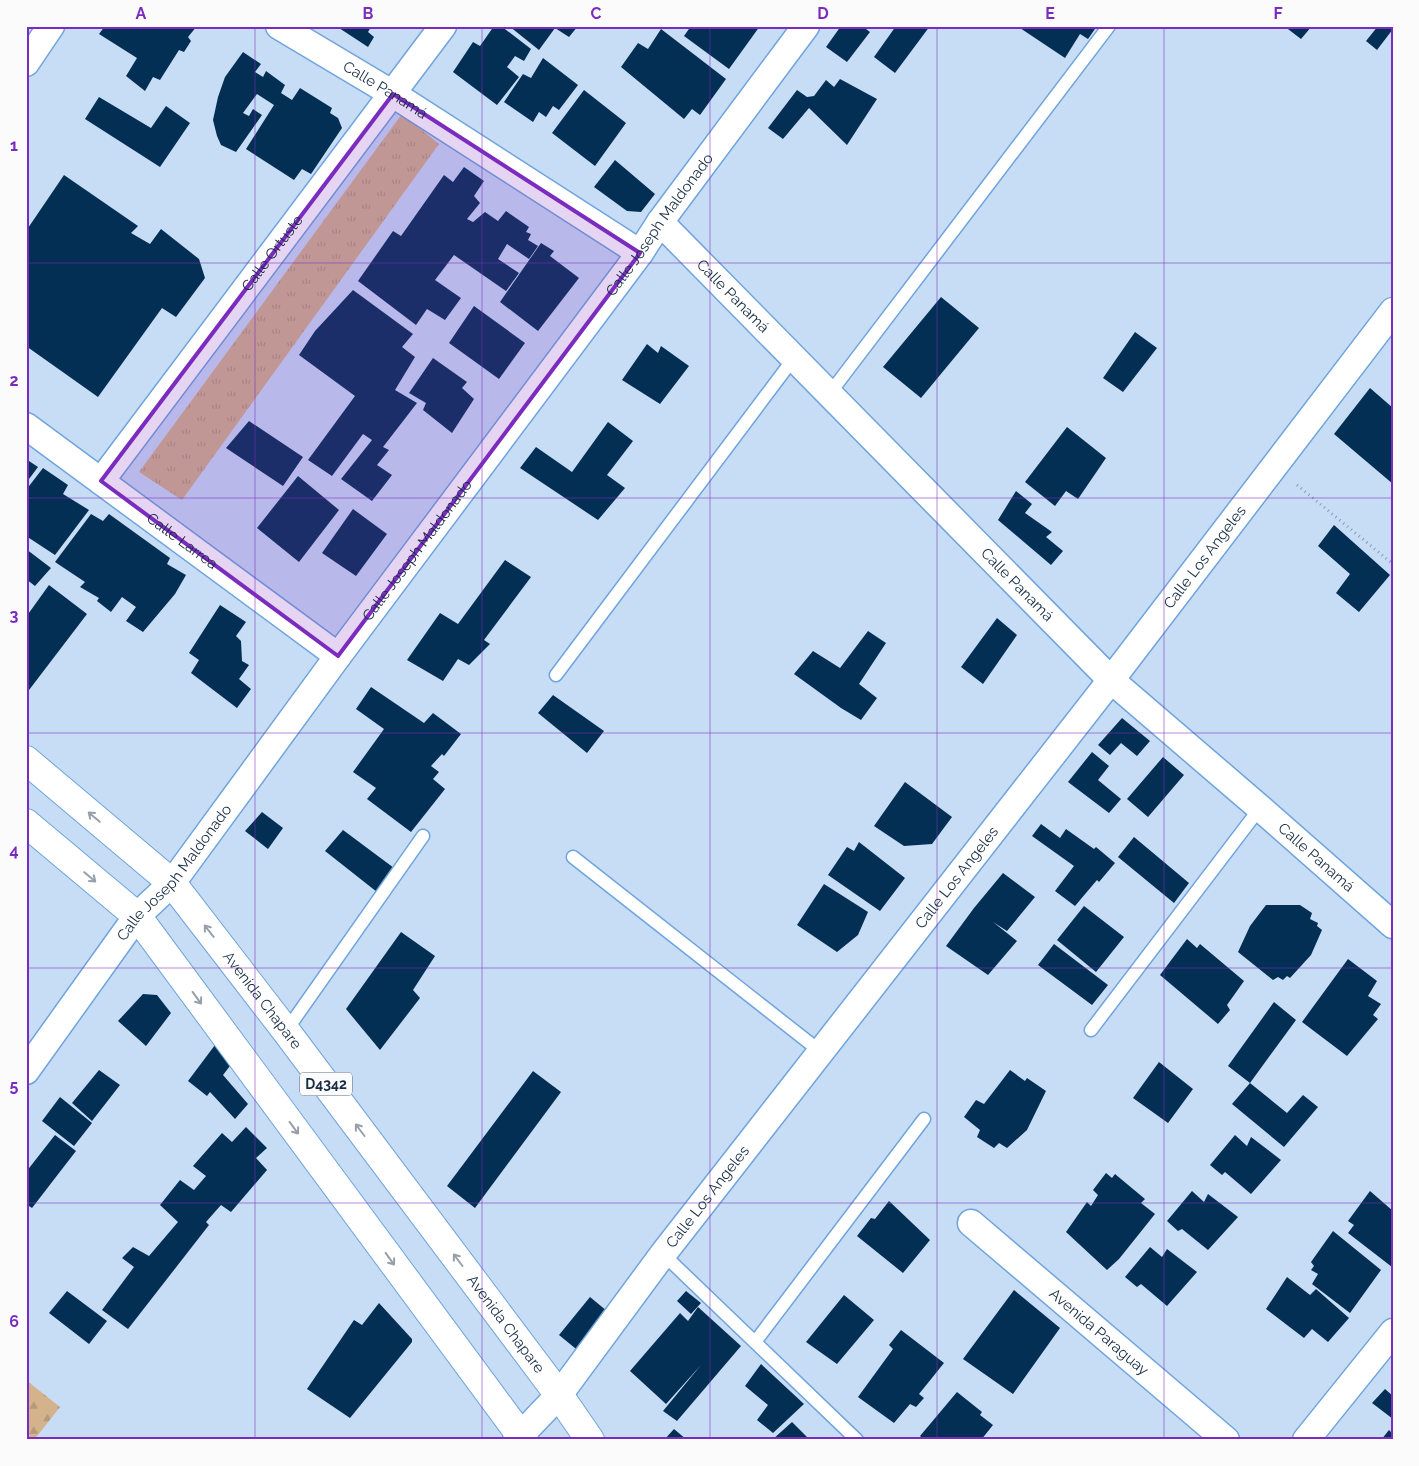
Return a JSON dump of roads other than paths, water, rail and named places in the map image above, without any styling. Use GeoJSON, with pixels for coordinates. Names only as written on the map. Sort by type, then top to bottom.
{"type":"FeatureCollection","features":[{"type":"Feature","properties":{"kind":"main road","name":"Avenida Chapare"},"geometry":{"type":"LineString","coordinates":[[26,760],[172,883],[559,1395],[590,1440]]}},
{"type":"Feature","properties":{"kind":"main road"},"geometry":{"type":"LineString","coordinates":[[26,823],[136,916],[520,1438]]}},
{"type":"Feature","properties":{"kind":"street"},"geometry":{"type":"LineString","coordinates":[[26,63],[51,26]]}},
{"type":"Feature","properties":{"kind":"street","name":"Calle Panamá"},"geometry":{"type":"LineString","coordinates":[[279,26],[393,94],[640,253]]}},
{"type":"Feature","properties":{"kind":"street","name":"Calle Ortuste"},"geometry":{"type":"LineString","coordinates":[[101,481],[443,26]]}},
{"type":"Feature","properties":{"kind":"street","name":"Calle Joseph Maldonado"},"geometry":{"type":"LineString","coordinates":[[26,1071],[136,916],[172,883],[338,656],[640,253],[660,222],[806,26]]}},
{"type":"Feature","properties":{"kind":"street","name":"Calle Panamá"},"geometry":{"type":"LineString","coordinates":[[660,222],[1110,680],[1393,925]]}},
{"type":"Feature","properties":{"kind":"street","name":"Calle Los Angeles"},"geometry":{"type":"LineString","coordinates":[[520,1438],[559,1395],[663,1254],[1110,680],[1393,311]]}},
{"type":"Feature","properties":{"kind":"street","name":"Calle Larrea"},"geometry":{"type":"LineString","coordinates":[[26,426],[338,656]]}},
{"type":"Feature","properties":{"kind":"street","name":"Avenida Paraguay"},"geometry":{"type":"LineString","coordinates":[[971,1223],[1226,1440]]}},
{"type":"Feature","properties":{"kind":"street"},"geometry":{"type":"LineString","coordinates":[[1306,1440],[1393,1332]]}},
{"type":"Feature","properties":{"kind":"lane"},"geometry":{"type":"LineString","coordinates":[[830,393],[1110,26]]}},
{"type":"Feature","properties":{"kind":"lane"},"geometry":{"type":"LineString","coordinates":[[556,675],[794,358]]}},
{"type":"Feature","properties":{"kind":"lane"},"geometry":{"type":"LineString","coordinates":[[1090,1030],[1260,808]]}},
{"type":"Feature","properties":{"kind":"lane"},"geometry":{"type":"LineString","coordinates":[[286,1032],[423,836]]}},
{"type":"Feature","properties":{"kind":"lane"},"geometry":{"type":"LineString","coordinates":[[573,857],[821,1052]]}},
{"type":"Feature","properties":{"kind":"lane"},"geometry":{"type":"LineString","coordinates":[[755,1342],[924,1119]]}},
{"type":"Feature","properties":{"kind":"lane"},"geometry":{"type":"LineString","coordinates":[[663,1254],[858,1440]]}}]}
